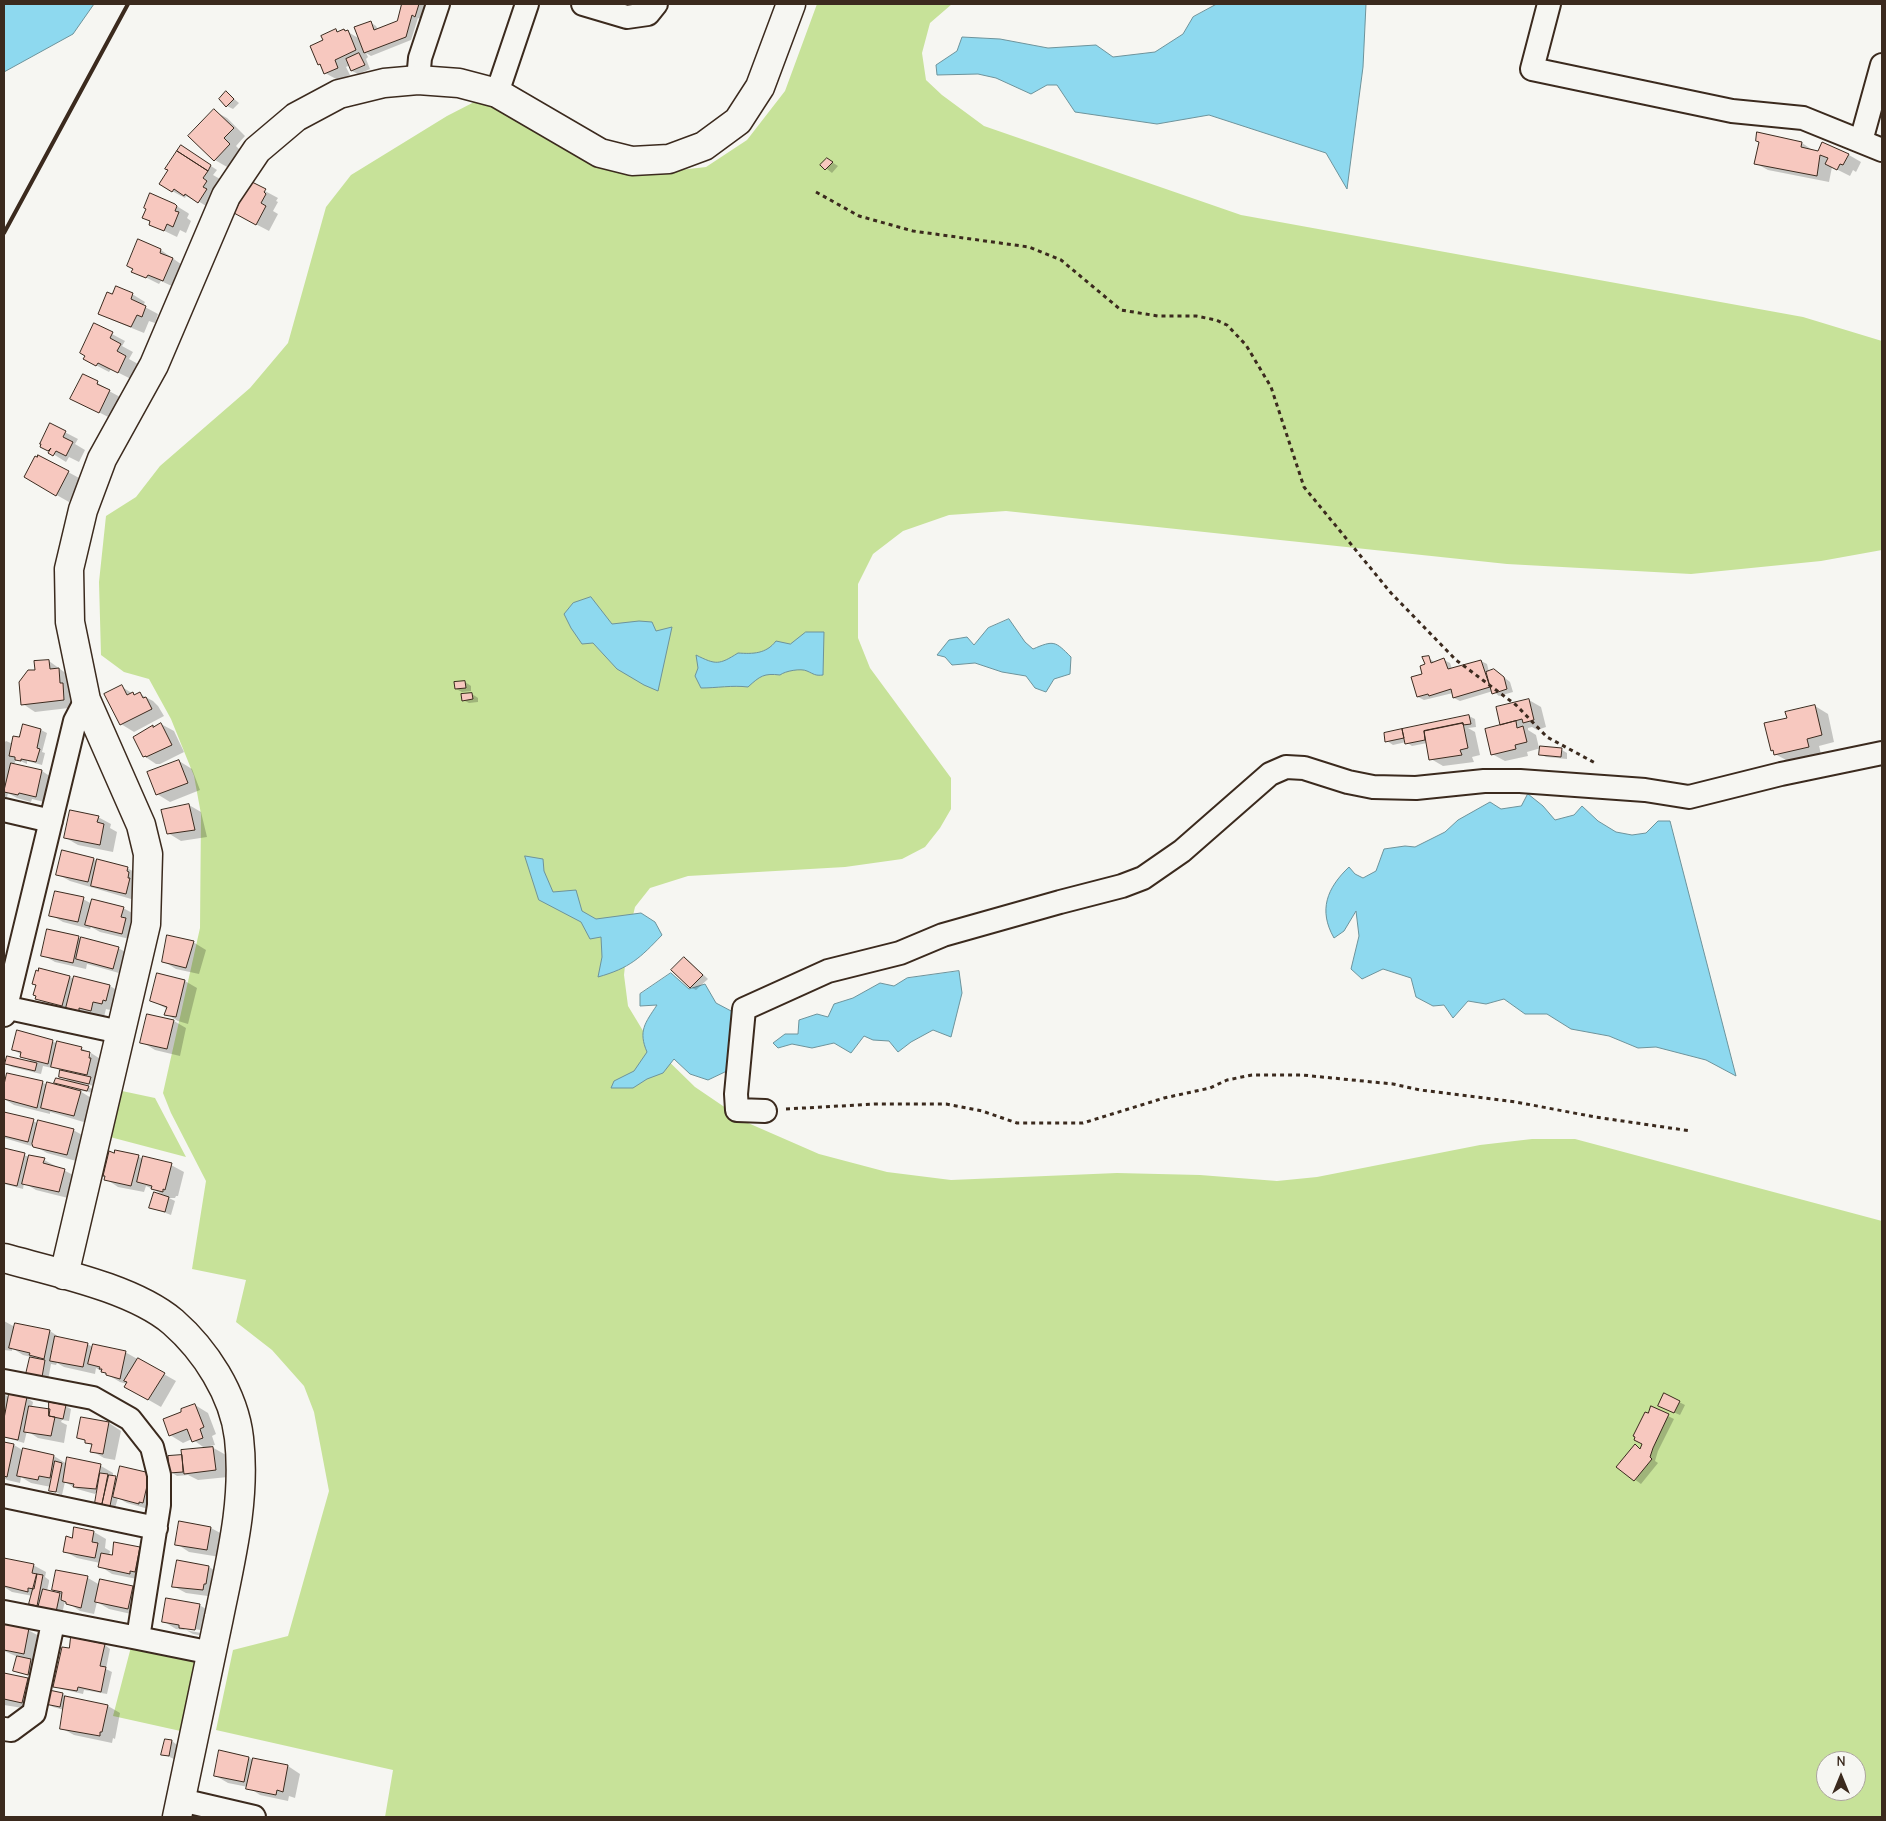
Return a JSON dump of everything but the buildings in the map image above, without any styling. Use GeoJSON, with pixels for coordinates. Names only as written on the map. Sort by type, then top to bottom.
{"type":"FeatureCollection","features":[{"type":"Feature","properties":{"kind":"street"},"geometry":{"type":"LineString","coordinates":[[418,80],[420,58],[438,4]]}},
{"type":"Feature","properties":{"kind":"street"},"geometry":{"type":"LineString","coordinates":[[497,93],[527,4]]}},
{"type":"Feature","properties":{"kind":"street"},"geometry":{"type":"LineString","coordinates":[[583,4],[626,18],[648,14],[656,4]]}},
{"type":"Feature","properties":{"kind":"street"},"geometry":{"type":"LineString","coordinates":[[64,1275],[146,924],[148,854],[141,825],[86,700],[70,622],[69,569],[84,510],[102,459],[157,357],[226,196],[257,150],[296,117],[339,94],[384,83],[418,80],[458,83],[497,93],[600,153],[632,161],[668,159],[704,146],[738,121],[760,86],[792,4]]}},
{"type":"Feature","properties":{"kind":"street"},"geometry":{"type":"LineString","coordinates":[[1549,4],[1532,69],[1732,111],[1803,118],[1882,150]]}},
{"type":"Feature","properties":{"kind":"street"},"geometry":{"type":"LineString","coordinates":[[1861,140],[1882,65]]}},
{"type":"Feature","properties":{"kind":"street"},"geometry":{"type":"LineString","coordinates":[[86,700],[75,721],[4,1010],[120,1032]]}},
{"type":"Feature","properties":{"kind":"street"},"geometry":{"type":"LineString","coordinates":[[765,1111],[737,1110],[737,1086],[744,1009],[828,971],[900,953],[943,935],[1122,886],[1144,878],[1182,851],[1270,774],[1286,767],[1304,768],[1348,782],[1373,787],[1416,788],[1484,780],[1520,781],[1645,790],[1689,797],[1781,774],[1882,753]]}},
{"type":"Feature","properties":{"kind":"street"},"geometry":{"type":"LineString","coordinates":[[4,810],[51,821]]}},
{"type":"Feature","properties":{"kind":"street"},"geometry":{"type":"LineString","coordinates":[[4,1258],[133,1297],[172,1321],[203,1354],[229,1399],[239,1436],[242,1492],[233,1548],[179,1808],[254,1817]]}},
{"type":"Feature","properties":{"kind":"street"},"geometry":{"type":"LineString","coordinates":[[4,1381],[93,1398],[130,1418],[152,1446],[159,1475],[156,1528],[138,1638]]}},
{"type":"Feature","properties":{"kind":"street"},"geometry":{"type":"LineString","coordinates":[[4,1496],[156,1528]]}},
{"type":"Feature","properties":{"kind":"street"},"geometry":{"type":"LineString","coordinates":[[4,1612],[212,1653]]}},
{"type":"Feature","properties":{"kind":"street"},"geometry":{"type":"LineString","coordinates":[[4,1729],[10,1730],[34,1712],[53,1623]]}},
{"type":"Feature","properties":{"kind":"path"},"geometry":{"type":"LineString","coordinates":[[816,192],[860,216],[913,231],[1029,246],[1062,260],[1121,310],[1158,316],[1196,316],[1216,320],[1227,326],[1246,345],[1271,387],[1304,487],[1391,593],[1456,660],[1516,705],[1547,738],[1604,768]]}},
{"type":"Feature","properties":{"kind":"path"},"geometry":{"type":"LineString","coordinates":[[765,1111],[876,1104],[946,1104],[982,1111],[1017,1123],[1083,1123],[1164,1098],[1210,1088],[1227,1080],[1252,1075],[1302,1075],[1393,1084],[1420,1090],[1516,1102],[1595,1117],[1691,1131]]}},
{"type":"Feature","properties":{"kind":"green space"},"geometry":{"type":"Polygon","coordinates":[[[817,4],[952,4],[930,23],[922,53],[926,80],[942,95],[984,126],[1241,215],[1803,317],[1882,341],[1882,550],[1821,561],[1691,574],[1507,564],[1006,511],[949,515],[903,531],[873,554],[858,584],[858,638],[870,668],[951,778],[951,809],[940,828],[925,847],[902,859],[845,867],[688,876],[650,888],[635,907],[628,937],[624,975],[628,1006],[651,1044],[695,1087],[748,1123],[819,1154],[887,1172],[951,1180],[1117,1173],[1200,1175],[1277,1181],[1317,1177],[1480,1145],[1532,1139],[1575,1139],[1882,1221],[1882,1817],[385,1817],[393,1770],[216,1730],[233,1650],[288,1636],[329,1491],[314,1412],[304,1386],[272,1350],[236,1322],[246,1280],[192,1269],[206,1181],[171,1113],[163,1093],[200,928],[201,814],[194,776],[171,719],[149,679],[124,672],[101,655],[99,582],[106,516],[136,497],[160,466],[250,388],[288,343],[326,207],[351,175],[447,116],[482,98],[654,173],[706,167],[747,140],[785,91],[817,4]]]}},
{"type":"Feature","properties":{"kind":"green space"},"geometry":{"type":"Polygon","coordinates":[[[122,1091],[155,1098],[186,1157],[110,1137],[122,1091]]]}},
{"type":"Feature","properties":{"kind":"green space"},"geometry":{"type":"Polygon","coordinates":[[[131,1647],[200,1661],[185,1732],[113,1716],[131,1647]]]}},
{"type":"Feature","properties":{"kind":"water"},"geometry":{"type":"Polygon","coordinates":[[[4,4],[94,4],[73,34],[4,72],[4,4]]]}},
{"type":"Feature","properties":{"kind":"water"},"geometry":{"type":"Polygon","coordinates":[[[1217,4],[1366,4],[1363,67],[1347,189],[1326,153],[1209,115],[1157,124],[1075,112],[1057,85],[1047,85],[1031,94],[996,78],[978,74],[937,75],[936,65],[957,51],[962,37],[1000,39],[1048,48],[1096,45],[1113,57],[1155,52],[1183,34],[1193,17],[1217,4]]]}},
{"type":"Feature","properties":{"kind":"water"},"geometry":{"type":"Polygon","coordinates":[[[591,597],[612,624],[639,621],[652,622],[656,631],[672,627],[658,691],[617,669],[593,643],[582,644],[564,614],[573,603],[591,597]]]}},
{"type":"Feature","properties":{"kind":"water"},"geometry":{"type":"Polygon","coordinates":[[[1009,619],[1025,642],[1033,649],[1050,643],[1057,645],[1071,657],[1070,674],[1054,679],[1046,692],[1035,688],[1026,676],[1002,672],[975,663],[952,665],[945,657],[937,655],[949,640],[967,637],[974,645],[988,628],[1009,619]]]}},
{"type":"Feature","properties":{"kind":"water"},"geometry":{"type":"Polygon","coordinates":[[[806,632],[824,632],[823,675],[797,670],[780,675],[770,674],[762,676],[748,687],[701,688],[695,676],[698,668],[696,655],[708,661],[722,662],[738,653],[764,651],[776,641],[790,644],[806,632]]]}},
{"type":"Feature","properties":{"kind":"water"},"geometry":{"type":"Polygon","coordinates":[[[1528,794],[1543,806],[1555,820],[1574,815],[1582,806],[1598,821],[1616,832],[1632,835],[1646,833],[1658,821],[1670,821],[1736,1076],[1706,1060],[1656,1047],[1638,1048],[1609,1036],[1571,1029],[1547,1014],[1525,1014],[1504,999],[1486,1004],[1468,1001],[1453,1018],[1444,1005],[1433,1006],[1416,997],[1411,978],[1383,969],[1362,979],[1351,969],[1359,936],[1356,911],[1344,931],[1334,938],[1326,918],[1327,900],[1330,891],[1349,867],[1355,874],[1363,878],[1376,871],[1384,849],[1405,846],[1415,847],[1445,832],[1458,820],[1490,802],[1501,809],[1521,806],[1528,794]]]}},
{"type":"Feature","properties":{"kind":"water"},"geometry":{"type":"Polygon","coordinates":[[[525,856],[543,859],[544,871],[553,892],[576,890],[582,911],[596,919],[641,913],[655,922],[662,935],[627,966],[598,977],[602,957],[601,937],[590,939],[581,922],[539,900],[525,856]]]}},
{"type":"Feature","properties":{"kind":"water"},"geometry":{"type":"Polygon","coordinates":[[[959,971],[962,993],[951,1037],[933,1030],[911,1042],[898,1052],[889,1041],[873,1040],[864,1036],[851,1053],[834,1043],[812,1048],[792,1044],[778,1048],[773,1043],[785,1034],[798,1034],[799,1020],[817,1014],[828,1017],[834,1004],[853,998],[880,983],[894,986],[907,978],[959,971]]]}},
{"type":"Feature","properties":{"kind":"water"},"geometry":{"type":"Polygon","coordinates":[[[671,973],[689,989],[705,984],[716,1003],[733,1012],[729,1070],[708,1080],[690,1074],[674,1059],[663,1073],[647,1079],[633,1088],[611,1088],[614,1081],[634,1071],[647,1052],[643,1038],[644,1027],[657,1005],[640,1006],[640,994],[671,973]]]}},
{"type":"Feature","properties":{"kind":"railway"},"geometry":{"type":"LineString","coordinates":[[4,233],[128,4]]}}]}
